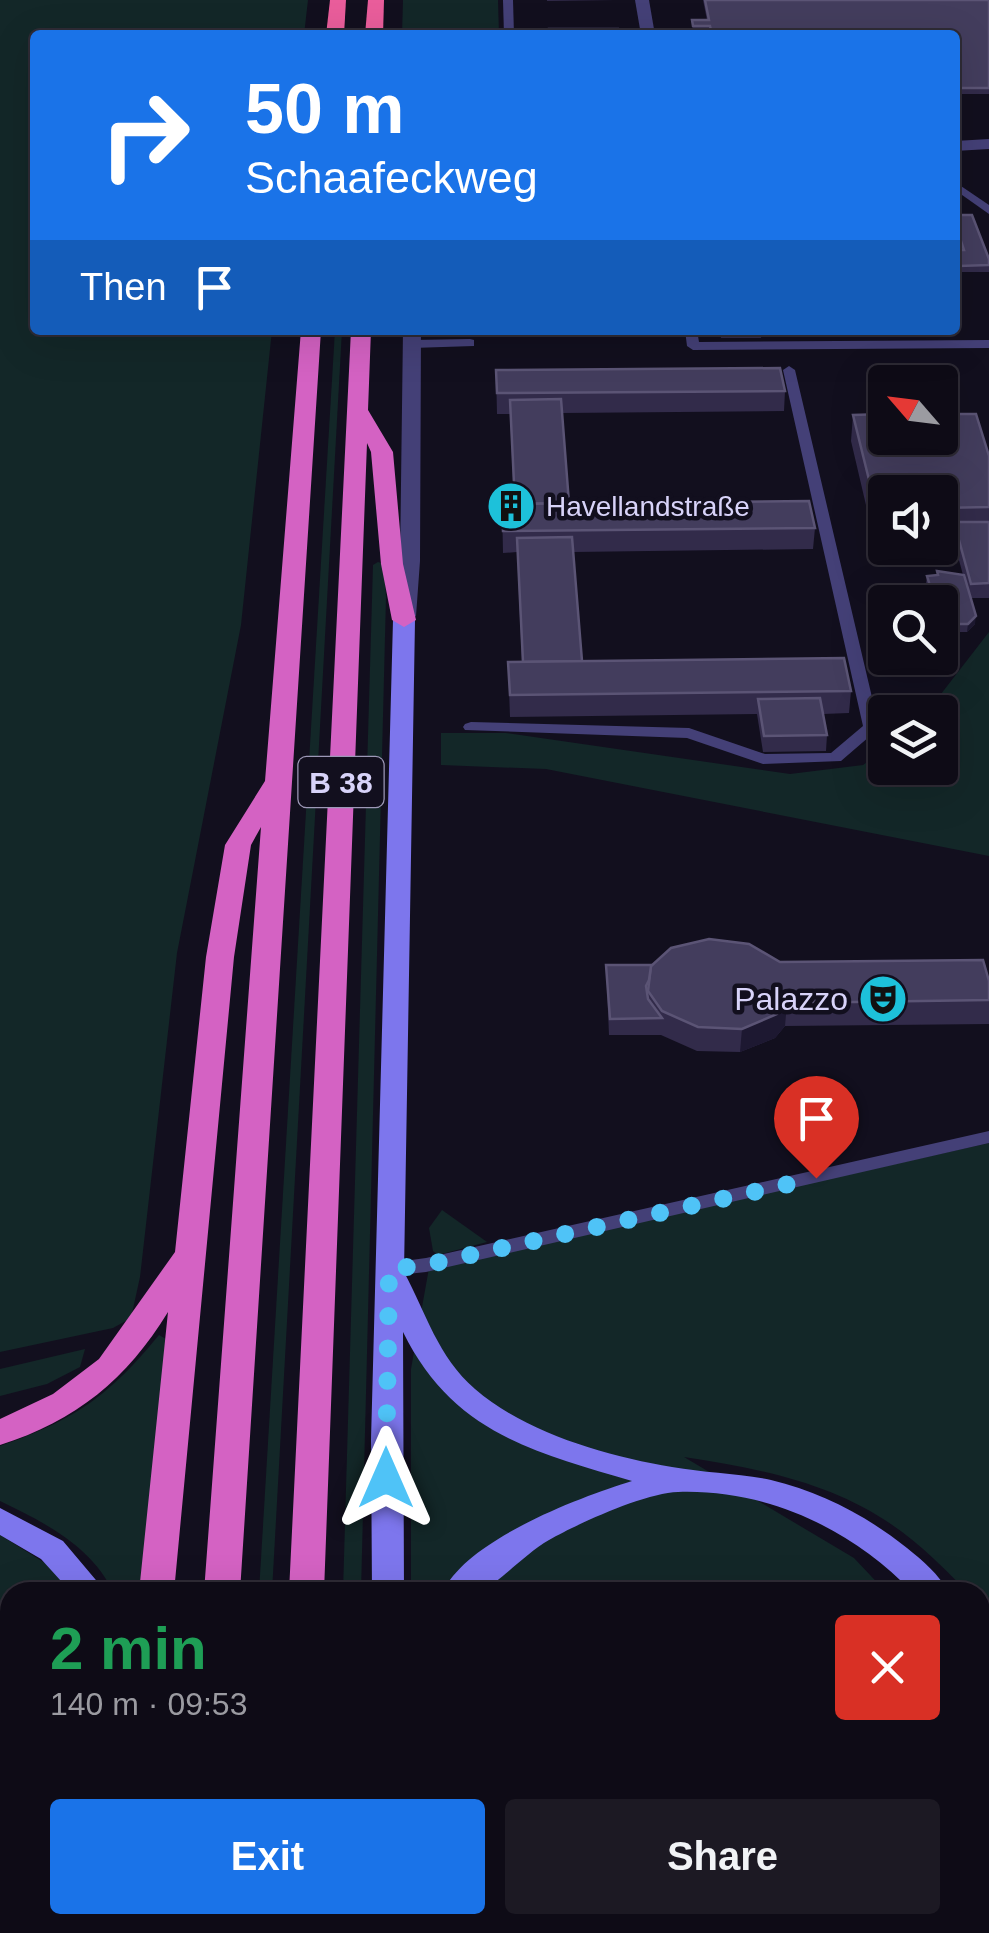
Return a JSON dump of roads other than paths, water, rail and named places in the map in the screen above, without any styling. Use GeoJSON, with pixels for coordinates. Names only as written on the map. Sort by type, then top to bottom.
{"type":"FeatureCollection","features":[{"type":"Feature","properties":{"kind":"highway"},"geometry":{"type":"LineString","coordinates":[[335,30],[338,0]]}},
{"type":"Feature","properties":{"kind":"highway"},"geometry":{"type":"LineString","coordinates":[[374,30],[376,0]]}},
{"type":"Feature","properties":{"kind":"highway","name":"B 38"},"geometry":{"type":"LineString","coordinates":[[223,1582],[264,1012],[274,780],[311,335]]}},
{"type":"Feature","properties":{"kind":"highway","name":"B 38"},"geometry":{"type":"LineString","coordinates":[[306,1582],[361,335]]}},
{"type":"Feature","properties":{"kind":"highway"},"geometry":{"type":"LineString","coordinates":[[358,411],[382,452],[392,564],[404,620]]}},
{"type":"Feature","properties":{"kind":"highway"},"geometry":{"type":"LineString","coordinates":[[157,1582],[220,958],[238,845],[274,780]]}},
{"type":"Feature","properties":{"kind":"highway"},"geometry":{"type":"LineString","coordinates":[[0,1432],[36,1420],[88,1390],[118,1364],[190,1252]]}},
{"type":"Feature","properties":{"kind":"main road"},"geometry":{"type":"LineString","coordinates":[[388,1582],[389,1269],[404,620]]}},
{"type":"Feature","properties":{"kind":"main road"},"geometry":{"type":"LineString","coordinates":[[389,1269],[425,1346],[446,1378],[480,1409],[538,1441],[675,1480],[725,1483],[781,1495],[823,1510],[887,1549],[922,1582]]}},
{"type":"Feature","properties":{"kind":"main road"},"geometry":{"type":"LineString","coordinates":[[470,1582],[500,1554],[564,1515],[675,1480]]}},
{"type":"Feature","properties":{"kind":"main road"},"geometry":{"type":"LineString","coordinates":[[0,1520],[52,1550],[81,1582]]}},
{"type":"Feature","properties":{"kind":"street"},"geometry":{"type":"LineString","coordinates":[[642,0],[647,30]]}},
{"type":"Feature","properties":{"kind":"street"},"geometry":{"type":"LineString","coordinates":[[960,146],[989,144]]}},
{"type":"Feature","properties":{"kind":"street"},"geometry":{"type":"LineString","coordinates":[[404,620],[410,561],[412,337]]}},
{"type":"Feature","properties":{"kind":"lane"},"geometry":{"type":"LineString","coordinates":[[508,0],[510,30]]}},
{"type":"Feature","properties":{"kind":"lane"},"geometry":{"type":"LineString","coordinates":[[960,190],[989,210]]}},
{"type":"Feature","properties":{"kind":"lane"},"geometry":{"type":"LineString","coordinates":[[692,335],[694,346],[989,344]]}},
{"type":"Feature","properties":{"kind":"lane"},"geometry":{"type":"LineString","coordinates":[[412,337],[470,343]]}},
{"type":"Feature","properties":{"kind":"lane"},"geometry":{"type":"LineString","coordinates":[[471,727],[689,733],[762,758],[835,758],[870,727],[789,370]]}},
{"type":"Feature","properties":{"kind":"lane"},"geometry":{"type":"LineString","coordinates":[[389,1269],[441,1262],[989,1137]]}},
{"type":"Feature","properties":{"kind":"place","name":"Havellandstraße"},"geometry":{"type":"Point","coordinates":[511,506]}},
{"type":"Feature","properties":{"kind":"place","name":"Palazzo"},"geometry":{"type":"Point","coordinates":[883,999]}}]}
